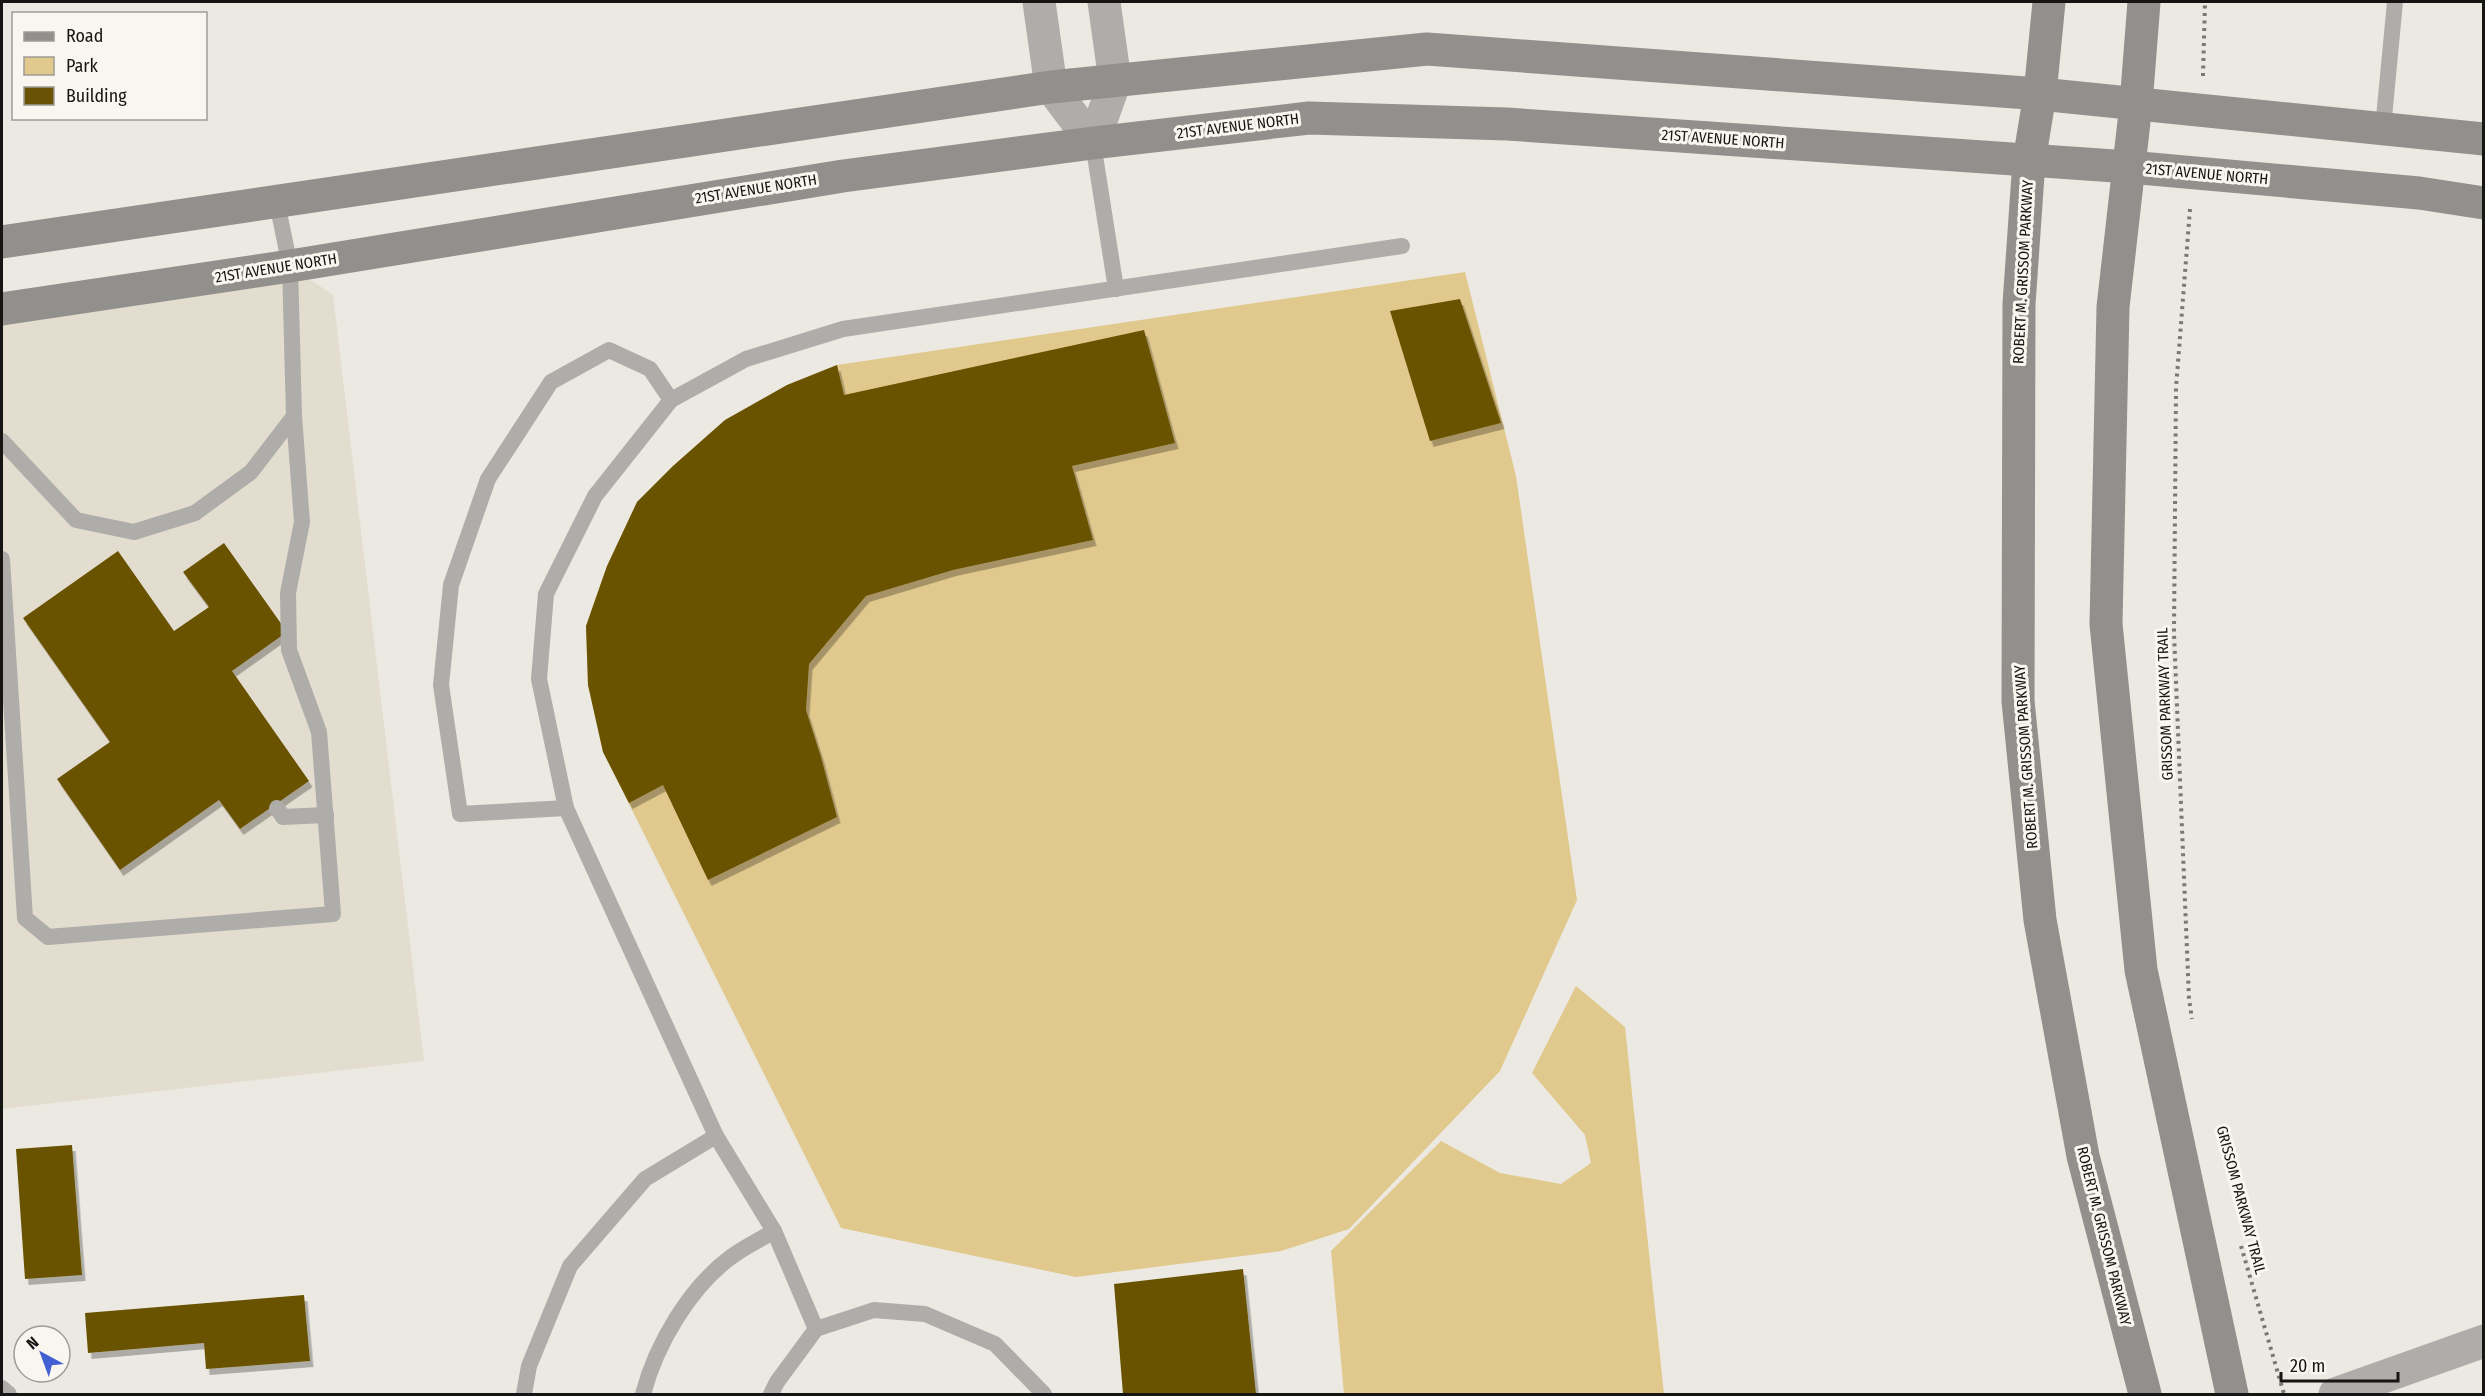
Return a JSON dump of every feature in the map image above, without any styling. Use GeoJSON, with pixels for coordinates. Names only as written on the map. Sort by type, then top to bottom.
{"type":"FeatureCollection","features":[{"type":"Feature","properties":{"kind":"main road","name":"ROBERT M. GRISSOM PARKWAY"},"geometry":{"type":"LineString","coordinates":[[2049,2],[2040,94],[2029,160],[2019,304],[2018,701],[2040,920],[2081,1145],[2145,1395]]}},
{"type":"Feature","properties":{"kind":"main road"},"geometry":{"type":"LineString","coordinates":[[2144,2],[2136,105],[2113,307],[2106,624],[2141,970],[2232,1395]]}},
{"type":"Feature","properties":{"kind":"main road"},"geometry":{"type":"LineString","coordinates":[[2,242],[1051,87],[1427,49],[2040,94],[2484,139]]}},
{"type":"Feature","properties":{"kind":"main road","name":"21ST AVENUE NORTH"},"geometry":{"type":"LineString","coordinates":[[2,309],[290,266],[755,188],[1093,142],[1309,118],[1507,124],[2129,167],[2419,193],[2484,203]]}},
{"type":"Feature","properties":{"kind":"street"},"geometry":{"type":"LineString","coordinates":[[1039,2],[1051,87],[1093,142]]}},
{"type":"Feature","properties":{"kind":"street"},"geometry":{"type":"LineString","coordinates":[[1093,142],[1114,81],[1104,2]]}},
{"type":"Feature","properties":{"kind":"street"},"geometry":{"type":"LineString","coordinates":[[2335,1395],[2484,1341]]}},
{"type":"Feature","properties":{"kind":"lane"},"geometry":{"type":"LineString","coordinates":[[2383,128],[2395,2]]}},
{"type":"Feature","properties":{"kind":"lane"},"geometry":{"type":"LineString","coordinates":[[1093,142],[1116,289]]}},
{"type":"Feature","properties":{"kind":"lane"},"geometry":{"type":"LineString","coordinates":[[2,559],[25,918],[48,937],[333,914],[320,732],[289,650],[288,593],[302,522],[294,416],[290,266],[277,203]]}},
{"type":"Feature","properties":{"kind":"lane"},"geometry":{"type":"LineString","coordinates":[[816,1329],[774,1231],[716,1136],[566,808],[539,679],[546,594],[595,496],[670,400],[746,359],[843,329],[1402,246]]}},
{"type":"Feature","properties":{"kind":"lane"},"geometry":{"type":"LineString","coordinates":[[566,808],[460,814],[441,685],[451,585],[488,479],[551,381],[609,350],[650,369],[670,400]]}},
{"type":"Feature","properties":{"kind":"lane"},"geometry":{"type":"LineString","coordinates":[[2,441],[76,520],[134,532],[195,513],[252,472],[294,416]]}},
{"type":"Feature","properties":{"kind":"lane"},"geometry":{"type":"LineString","coordinates":[[277,808],[283,817],[326,815]]}},
{"type":"Feature","properties":{"kind":"lane"},"geometry":{"type":"LineString","coordinates":[[524,1395],[529,1366],[570,1266],[645,1179],[716,1136]]}},
{"type":"Feature","properties":{"kind":"lane"},"geometry":{"type":"LineString","coordinates":[[644,1395],[650,1370],[684,1304],[730,1258],[774,1231]]}},
{"type":"Feature","properties":{"kind":"lane"},"geometry":{"type":"LineString","coordinates":[[771,1395],[777,1382],[816,1329],[874,1310],[925,1314],[995,1344],[1044,1395]]}},
{"type":"Feature","properties":{"kind":"lane"},"geometry":{"type":"LineString","coordinates":[[2,1388],[9,1395]]}},
{"type":"Feature","properties":{"kind":"path"},"geometry":{"type":"LineString","coordinates":[[2201,110],[2205,2]]}},
{"type":"Feature","properties":{"kind":"path","name":"GRISSOM PARKWAY TRAIL"},"geometry":{"type":"LineString","coordinates":[[2192,1022],[2188,987],[2174,633],[2176,388],[2193,173]]}},
{"type":"Feature","properties":{"kind":"path","name":"GRISSOM PARKWAY TRAIL"},"geometry":{"type":"LineString","coordinates":[[2238,1236],[2284,1395]]}},
{"type":"Feature","properties":{"kind":"shaded area"},"geometry":{"type":"Polygon","coordinates":[[[290,266],[333,295],[424,1061],[2,1109],[2,309],[290,266]]]}},
{"type":"Feature","properties":{"kind":"green space"},"geometry":{"type":"Polygon","coordinates":[[[1465,272],[1516,476],[1577,900],[1500,1071],[1349,1229],[1281,1251],[1076,1277],[841,1228],[603,752],[588,685],[586,626],[607,566],[637,502],[725,420],[787,385],[837,365],[1465,272]]]}},
{"type":"Feature","properties":{"kind":"green space"},"geometry":{"type":"Polygon","coordinates":[[[1576,986],[1625,1027],[1664,1394],[1344,1394],[1331,1251],[1441,1141],[1500,1173],[1561,1184],[1591,1163],[1585,1135],[1532,1073],[1576,986]]]}},
{"type":"Feature","properties":{"kind":"building"},"geometry":{"type":"Polygon","coordinates":[[[1460,299],[1501,423],[1430,441],[1390,311],[1460,299]]]}},
{"type":"Feature","properties":{"kind":"building"},"geometry":{"type":"Polygon","coordinates":[[[1144,330],[1175,443],[1072,466],[1093,540],[953,570],[866,596],[809,664],[806,710],[837,817],[708,880],[663,785],[629,803],[603,752],[588,685],[586,626],[607,566],[637,502],[725,420],[787,385],[837,365],[844,395],[1144,330]]]}},
{"type":"Feature","properties":{"kind":"building"},"geometry":{"type":"Polygon","coordinates":[[[224,543],[287,632],[232,671],[309,781],[240,829],[219,800],[120,870],[57,779],[110,742],[23,618],[118,551],[174,631],[209,607],[183,572],[224,543]]]}},
{"type":"Feature","properties":{"kind":"building"},"geometry":{"type":"Polygon","coordinates":[[[72,1145],[82,1275],[25,1279],[16,1149],[72,1145]]]}},
{"type":"Feature","properties":{"kind":"building"},"geometry":{"type":"Polygon","coordinates":[[[1243,1269],[1256,1394],[1123,1394],[1114,1284],[1243,1269]]]}},
{"type":"Feature","properties":{"kind":"building"},"geometry":{"type":"Polygon","coordinates":[[[304,1295],[310,1361],[206,1369],[204,1343],[88,1353],[85,1313],[304,1295]]]}}]}
